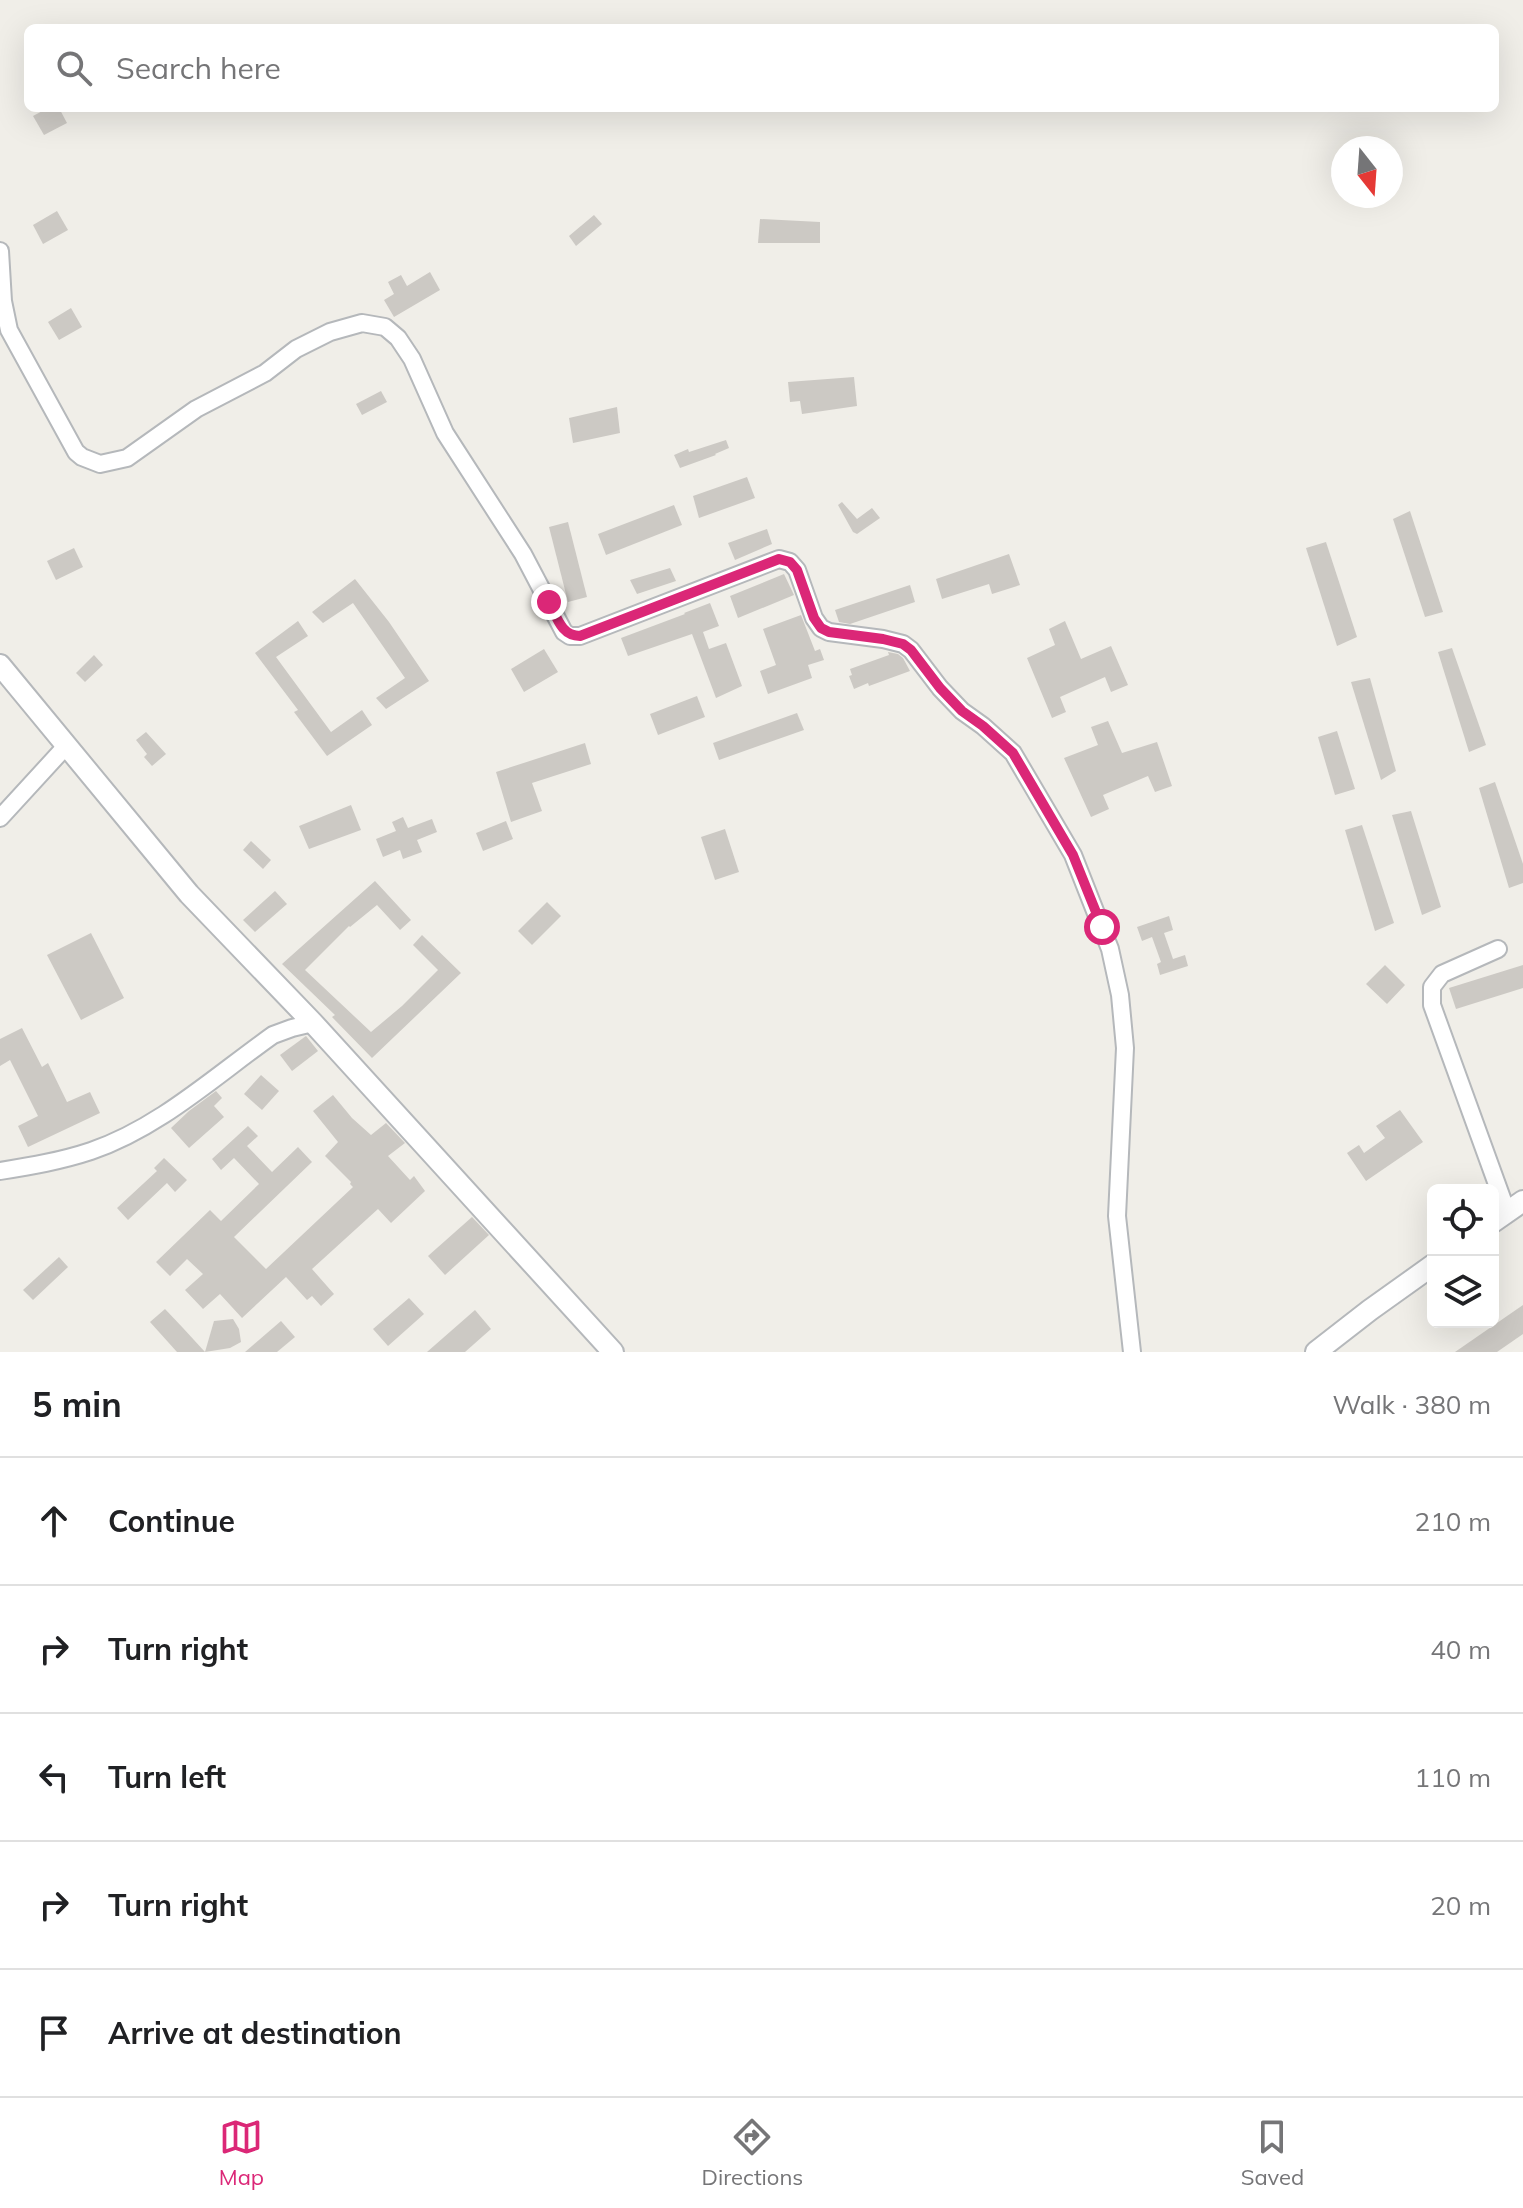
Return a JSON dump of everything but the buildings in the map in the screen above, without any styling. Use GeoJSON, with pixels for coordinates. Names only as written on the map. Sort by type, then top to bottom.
{"type":"FeatureCollection","features":[{"type":"Feature","properties":{"kind":"street"},"geometry":{"type":"LineString","coordinates":[[0,251],[3,301],[9,330],[76,452],[82,457],[100,464],[127,458],[196,409],[247,384],[296,349],[330,332],[362,323],[385,327],[398,338],[412,359],[445,433],[523,554],[564,632],[570,636],[580,636],[779,559],[790,562],[797,570],[814,618],[821,628],[829,632],[883,639],[903,644],[911,650],[962,711],[1013,753],[1073,855],[1110,949],[1120,995],[1125,1048],[1117,1216],[1132,1352]]}},
{"type":"Feature","properties":{"kind":"street"},"geometry":{"type":"LineString","coordinates":[[0,665],[8,686],[67,745],[189,894],[313,1023],[613,1352]]}},
{"type":"Feature","properties":{"kind":"street"},"geometry":{"type":"LineString","coordinates":[[0,818],[67,745]]}},
{"type":"Feature","properties":{"kind":"street"},"geometry":{"type":"LineString","coordinates":[[1498,949],[1442,974],[1432,987],[1432,1005],[1508,1212]]}},
{"type":"Feature","properties":{"kind":"street"},"geometry":{"type":"LineString","coordinates":[[0,1171],[46,1164],[92,1151],[131,1133],[171,1110],[273,1035],[313,1023]]}},
{"type":"Feature","properties":{"kind":"street"},"geometry":{"type":"LineString","coordinates":[[1316,1352],[1427,1269]]}},
{"type":"Feature","properties":{"kind":"route"},"geometry":{"type":"LineString","coordinates":[[549,602],[564,632],[570,636],[580,636],[779,559],[790,562],[797,570],[814,618],[821,628],[903,644],[962,711],[1013,753],[1073,855],[1102,927]]}}]}
